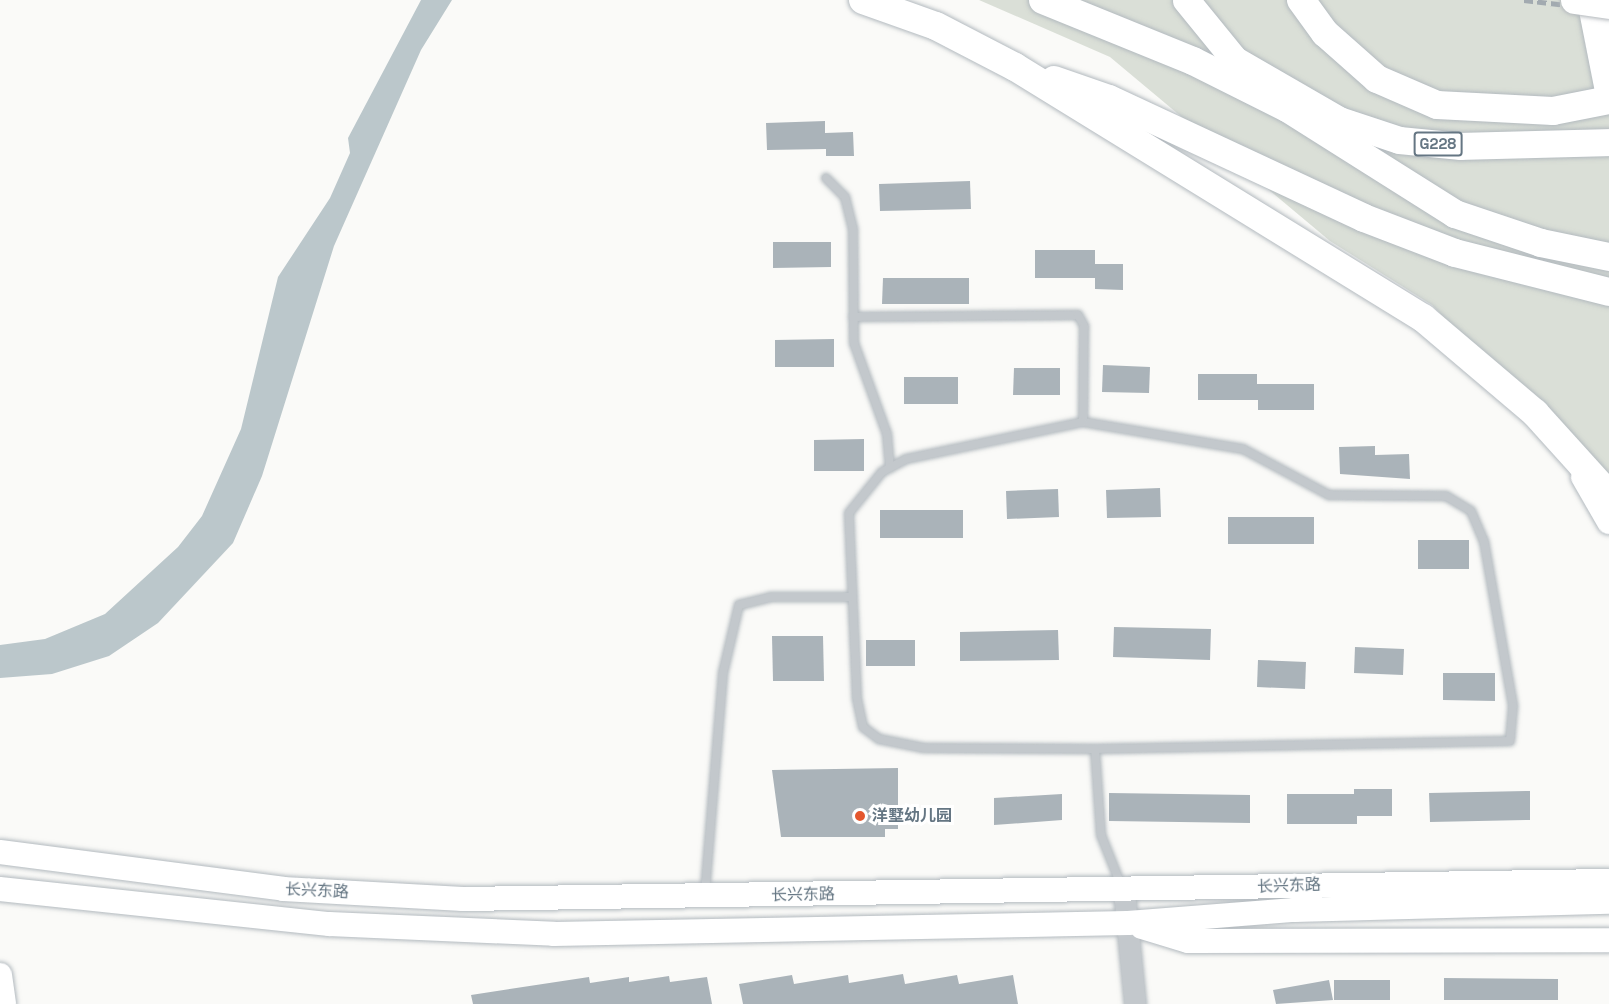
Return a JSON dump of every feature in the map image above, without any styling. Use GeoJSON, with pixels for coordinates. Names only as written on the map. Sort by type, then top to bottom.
{"type":"FeatureCollection","features":[{"type":"Feature","properties":{"kind":"highway"},"geometry":{"type":"LineString","coordinates":[[863,0],[936,26],[1015,67],[1423,318],[1564,444],[1609,495]]}},
{"type":"Feature","properties":{"kind":"highway"},"geometry":{"type":"LineString","coordinates":[[1043,0],[1193,61],[1287,108],[1455,214],[1541,243],[1609,257]]}},
{"type":"Feature","properties":{"kind":"highway"},"geometry":{"type":"LineString","coordinates":[[1301,0],[1325,33],[1377,80],[1437,105],[1553,111],[1609,100]]}},
{"type":"Feature","properties":{"kind":"highway"},"geometry":{"type":"LineString","coordinates":[[1591,0],[1609,91]]}},
{"type":"Feature","properties":{"kind":"highway"},"geometry":{"type":"LineString","coordinates":[[1015,67],[1109,99],[1225,151],[1364,218],[1455,253],[1609,292]]}},
{"type":"Feature","properties":{"kind":"main road","name":"G228"},"geometry":{"type":"LineString","coordinates":[[1186,0],[1235,60],[1340,120],[1399,140],[1472,146],[1609,142]]}},
{"type":"Feature","properties":{"kind":"main road"},"geometry":{"type":"LineString","coordinates":[[1574,0],[1609,5]]}},
{"type":"Feature","properties":{"kind":"main road"},"geometry":{"type":"LineString","coordinates":[[1564,444],[1609,522]]}},
{"type":"Feature","properties":{"kind":"main road","name":"长兴东路"},"geometry":{"type":"LineString","coordinates":[[0,852],[283,889],[463,899],[1124,892],[1609,881]]}},
{"type":"Feature","properties":{"kind":"main road","name":"长兴东路"},"geometry":{"type":"LineString","coordinates":[[0,889],[329,924],[554,934],[1128,923],[1294,910],[1609,902]]}},
{"type":"Feature","properties":{"kind":"main road"},"geometry":{"type":"LineString","coordinates":[[1128,923],[1188,941],[1609,940]]}},
{"type":"Feature","properties":{"kind":"main road"},"geometry":{"type":"LineString","coordinates":[[0,975],[4,1004]]}},
{"type":"Feature","properties":{"kind":"street"},"geometry":{"type":"LineString","coordinates":[[1124,892],[1136,1004]]}},
{"type":"Feature","properties":{"kind":"lane"},"geometry":{"type":"LineString","coordinates":[[826,178],[845,197],[853,230],[853,317],[866,386],[887,434],[890,468]]}},
{"type":"Feature","properties":{"kind":"lane"},"geometry":{"type":"LineString","coordinates":[[853,317],[1078,315],[1084,326],[1083,422]]}},
{"type":"Feature","properties":{"kind":"lane"},"geometry":{"type":"LineString","coordinates":[[1083,422],[1243,448],[1329,495],[1446,496],[1471,511],[1484,541],[1513,706],[1510,741],[1095,749],[924,748],[879,739],[863,727],[850,597],[849,513],[890,468],[929,454],[1083,422]]}},
{"type":"Feature","properties":{"kind":"lane"},"geometry":{"type":"LineString","coordinates":[[705,896],[723,673],[739,605],[770,597],[850,597]]}},
{"type":"Feature","properties":{"kind":"lane"},"geometry":{"type":"LineString","coordinates":[[1095,749],[1101,835],[1124,892]]}},
{"type":"Feature","properties":{"kind":"shaded area"},"geometry":{"type":"Polygon","coordinates":[[[421,0],[452,0],[421,50],[334,246],[262,476],[233,543],[158,623],[109,656],[52,674],[0,678],[0,645],[45,639],[105,614],[178,547],[202,516],[241,429],[278,277],[330,198],[350,153],[348,138],[421,0]]]}},
{"type":"Feature","properties":{"kind":"shaded area"},"geometry":{"type":"Polygon","coordinates":[[[979,0],[1609,0],[1609,488],[1432,305],[1330,241],[1110,57],[979,0]]]}},
{"type":"Feature","properties":{"kind":"building"},"geometry":{"type":"Polygon","coordinates":[[[825,121],[825,133],[853,132],[854,156],[826,156],[826,149],[767,150],[766,123],[825,121]]]}},
{"type":"Feature","properties":{"kind":"building"},"geometry":{"type":"Polygon","coordinates":[[[970,181],[971,209],[880,211],[879,184],[970,181]]]}},
{"type":"Feature","properties":{"kind":"building"},"geometry":{"type":"Polygon","coordinates":[[[773,242],[831,242],[831,267],[773,268],[773,242]]]}},
{"type":"Feature","properties":{"kind":"building"},"geometry":{"type":"Polygon","coordinates":[[[1035,250],[1095,250],[1095,264],[1123,264],[1123,290],[1095,289],[1095,278],[1035,278],[1035,250]]]}},
{"type":"Feature","properties":{"kind":"building"},"geometry":{"type":"Polygon","coordinates":[[[883,278],[969,278],[969,304],[882,304],[883,278]]]}},
{"type":"Feature","properties":{"kind":"building"},"geometry":{"type":"Polygon","coordinates":[[[834,339],[834,367],[775,367],[775,340],[834,339]]]}},
{"type":"Feature","properties":{"kind":"building"},"geometry":{"type":"Polygon","coordinates":[[[1103,365],[1150,367],[1149,393],[1102,392],[1103,365]]]}},
{"type":"Feature","properties":{"kind":"building"},"geometry":{"type":"Polygon","coordinates":[[[1014,368],[1060,368],[1060,395],[1013,395],[1014,368]]]}},
{"type":"Feature","properties":{"kind":"building"},"geometry":{"type":"Polygon","coordinates":[[[1198,374],[1257,374],[1257,384],[1314,384],[1314,410],[1258,410],[1258,400],[1198,400],[1198,374]]]}},
{"type":"Feature","properties":{"kind":"building"},"geometry":{"type":"Polygon","coordinates":[[[904,377],[958,377],[958,404],[904,404],[904,377]]]}},
{"type":"Feature","properties":{"kind":"building"},"geometry":{"type":"Polygon","coordinates":[[[864,439],[864,471],[814,471],[814,440],[864,439]]]}},
{"type":"Feature","properties":{"kind":"building"},"geometry":{"type":"Polygon","coordinates":[[[1375,446],[1375,455],[1409,454],[1410,479],[1340,474],[1339,447],[1375,446]]]}},
{"type":"Feature","properties":{"kind":"building"},"geometry":{"type":"Polygon","coordinates":[[[1160,488],[1161,517],[1107,518],[1106,490],[1160,488]]]}},
{"type":"Feature","properties":{"kind":"building"},"geometry":{"type":"Polygon","coordinates":[[[1058,489],[1059,517],[1007,519],[1006,491],[1058,489]]]}},
{"type":"Feature","properties":{"kind":"building"},"geometry":{"type":"Polygon","coordinates":[[[880,510],[963,510],[963,538],[880,538],[880,510]]]}},
{"type":"Feature","properties":{"kind":"building"},"geometry":{"type":"Polygon","coordinates":[[[1228,517],[1314,517],[1314,544],[1228,544],[1228,517]]]}},
{"type":"Feature","properties":{"kind":"building"},"geometry":{"type":"Polygon","coordinates":[[[1418,540],[1469,540],[1469,569],[1418,569],[1418,540]]]}},
{"type":"Feature","properties":{"kind":"building"},"geometry":{"type":"Polygon","coordinates":[[[1114,627],[1211,629],[1210,660],[1113,657],[1114,627]]]}},
{"type":"Feature","properties":{"kind":"building"},"geometry":{"type":"Polygon","coordinates":[[[1058,630],[1059,660],[960,661],[960,632],[1058,630]]]}},
{"type":"Feature","properties":{"kind":"building"},"geometry":{"type":"Polygon","coordinates":[[[772,636],[823,636],[824,681],[773,681],[772,636]]]}},
{"type":"Feature","properties":{"kind":"building"},"geometry":{"type":"Polygon","coordinates":[[[866,640],[915,640],[915,666],[866,666],[866,640]]]}},
{"type":"Feature","properties":{"kind":"building"},"geometry":{"type":"Polygon","coordinates":[[[1355,647],[1404,649],[1403,675],[1354,673],[1355,647]]]}},
{"type":"Feature","properties":{"kind":"building"},"geometry":{"type":"Polygon","coordinates":[[[1258,660],[1306,662],[1305,689],[1257,687],[1258,660]]]}},
{"type":"Feature","properties":{"kind":"building"},"geometry":{"type":"Polygon","coordinates":[[[1443,673],[1495,673],[1495,701],[1443,700],[1443,673]]]}},
{"type":"Feature","properties":{"kind":"building"},"geometry":{"type":"Polygon","coordinates":[[[898,768],[898,829],[885,829],[885,837],[781,837],[772,770],[898,768]]]}},
{"type":"Feature","properties":{"kind":"building"},"geometry":{"type":"Polygon","coordinates":[[[1354,789],[1392,789],[1392,816],[1357,816],[1357,824],[1287,824],[1287,794],[1354,794],[1354,789]]]}},
{"type":"Feature","properties":{"kind":"building"},"geometry":{"type":"Polygon","coordinates":[[[1530,791],[1530,820],[1430,822],[1429,793],[1530,791]]]}},
{"type":"Feature","properties":{"kind":"building"},"geometry":{"type":"Polygon","coordinates":[[[1109,793],[1250,795],[1250,823],[1109,821],[1109,793]]]}},
{"type":"Feature","properties":{"kind":"building"},"geometry":{"type":"Polygon","coordinates":[[[1062,794],[1062,820],[994,825],[994,798],[1062,794]]]}},
{"type":"Feature","properties":{"kind":"building"},"geometry":{"type":"Polygon","coordinates":[[[903,974],[905,984],[957,975],[959,984],[1013,975],[1018,1004],[743,1004],[739,984],[792,975],[794,984],[848,975],[849,983],[903,974]]]}},
{"type":"Feature","properties":{"kind":"building"},"geometry":{"type":"Polygon","coordinates":[[[669,976],[670,982],[707,977],[712,1004],[473,1004],[471,995],[589,977],[590,983],[629,977],[629,982],[669,976]]]}},
{"type":"Feature","properties":{"kind":"building"},"geometry":{"type":"Polygon","coordinates":[[[1444,978],[1558,979],[1558,1000],[1444,1000],[1444,978]]]}},
{"type":"Feature","properties":{"kind":"building"},"geometry":{"type":"Polygon","coordinates":[[[1329,980],[1333,1000],[1276,1004],[1273,990],[1329,980]]]}},
{"type":"Feature","properties":{"kind":"building"},"geometry":{"type":"Polygon","coordinates":[[[1334,980],[1390,980],[1390,1000],[1334,1000],[1334,980]]]}},
{"type":"Feature","properties":{"kind":"railway"},"geometry":{"type":"LineString","coordinates":[[1524,0],[1609,10]]}},
{"type":"Feature","properties":{"kind":"place","name":"洋墅幼儿园"},"geometry":{"type":"Point","coordinates":[860,816]}}]}
